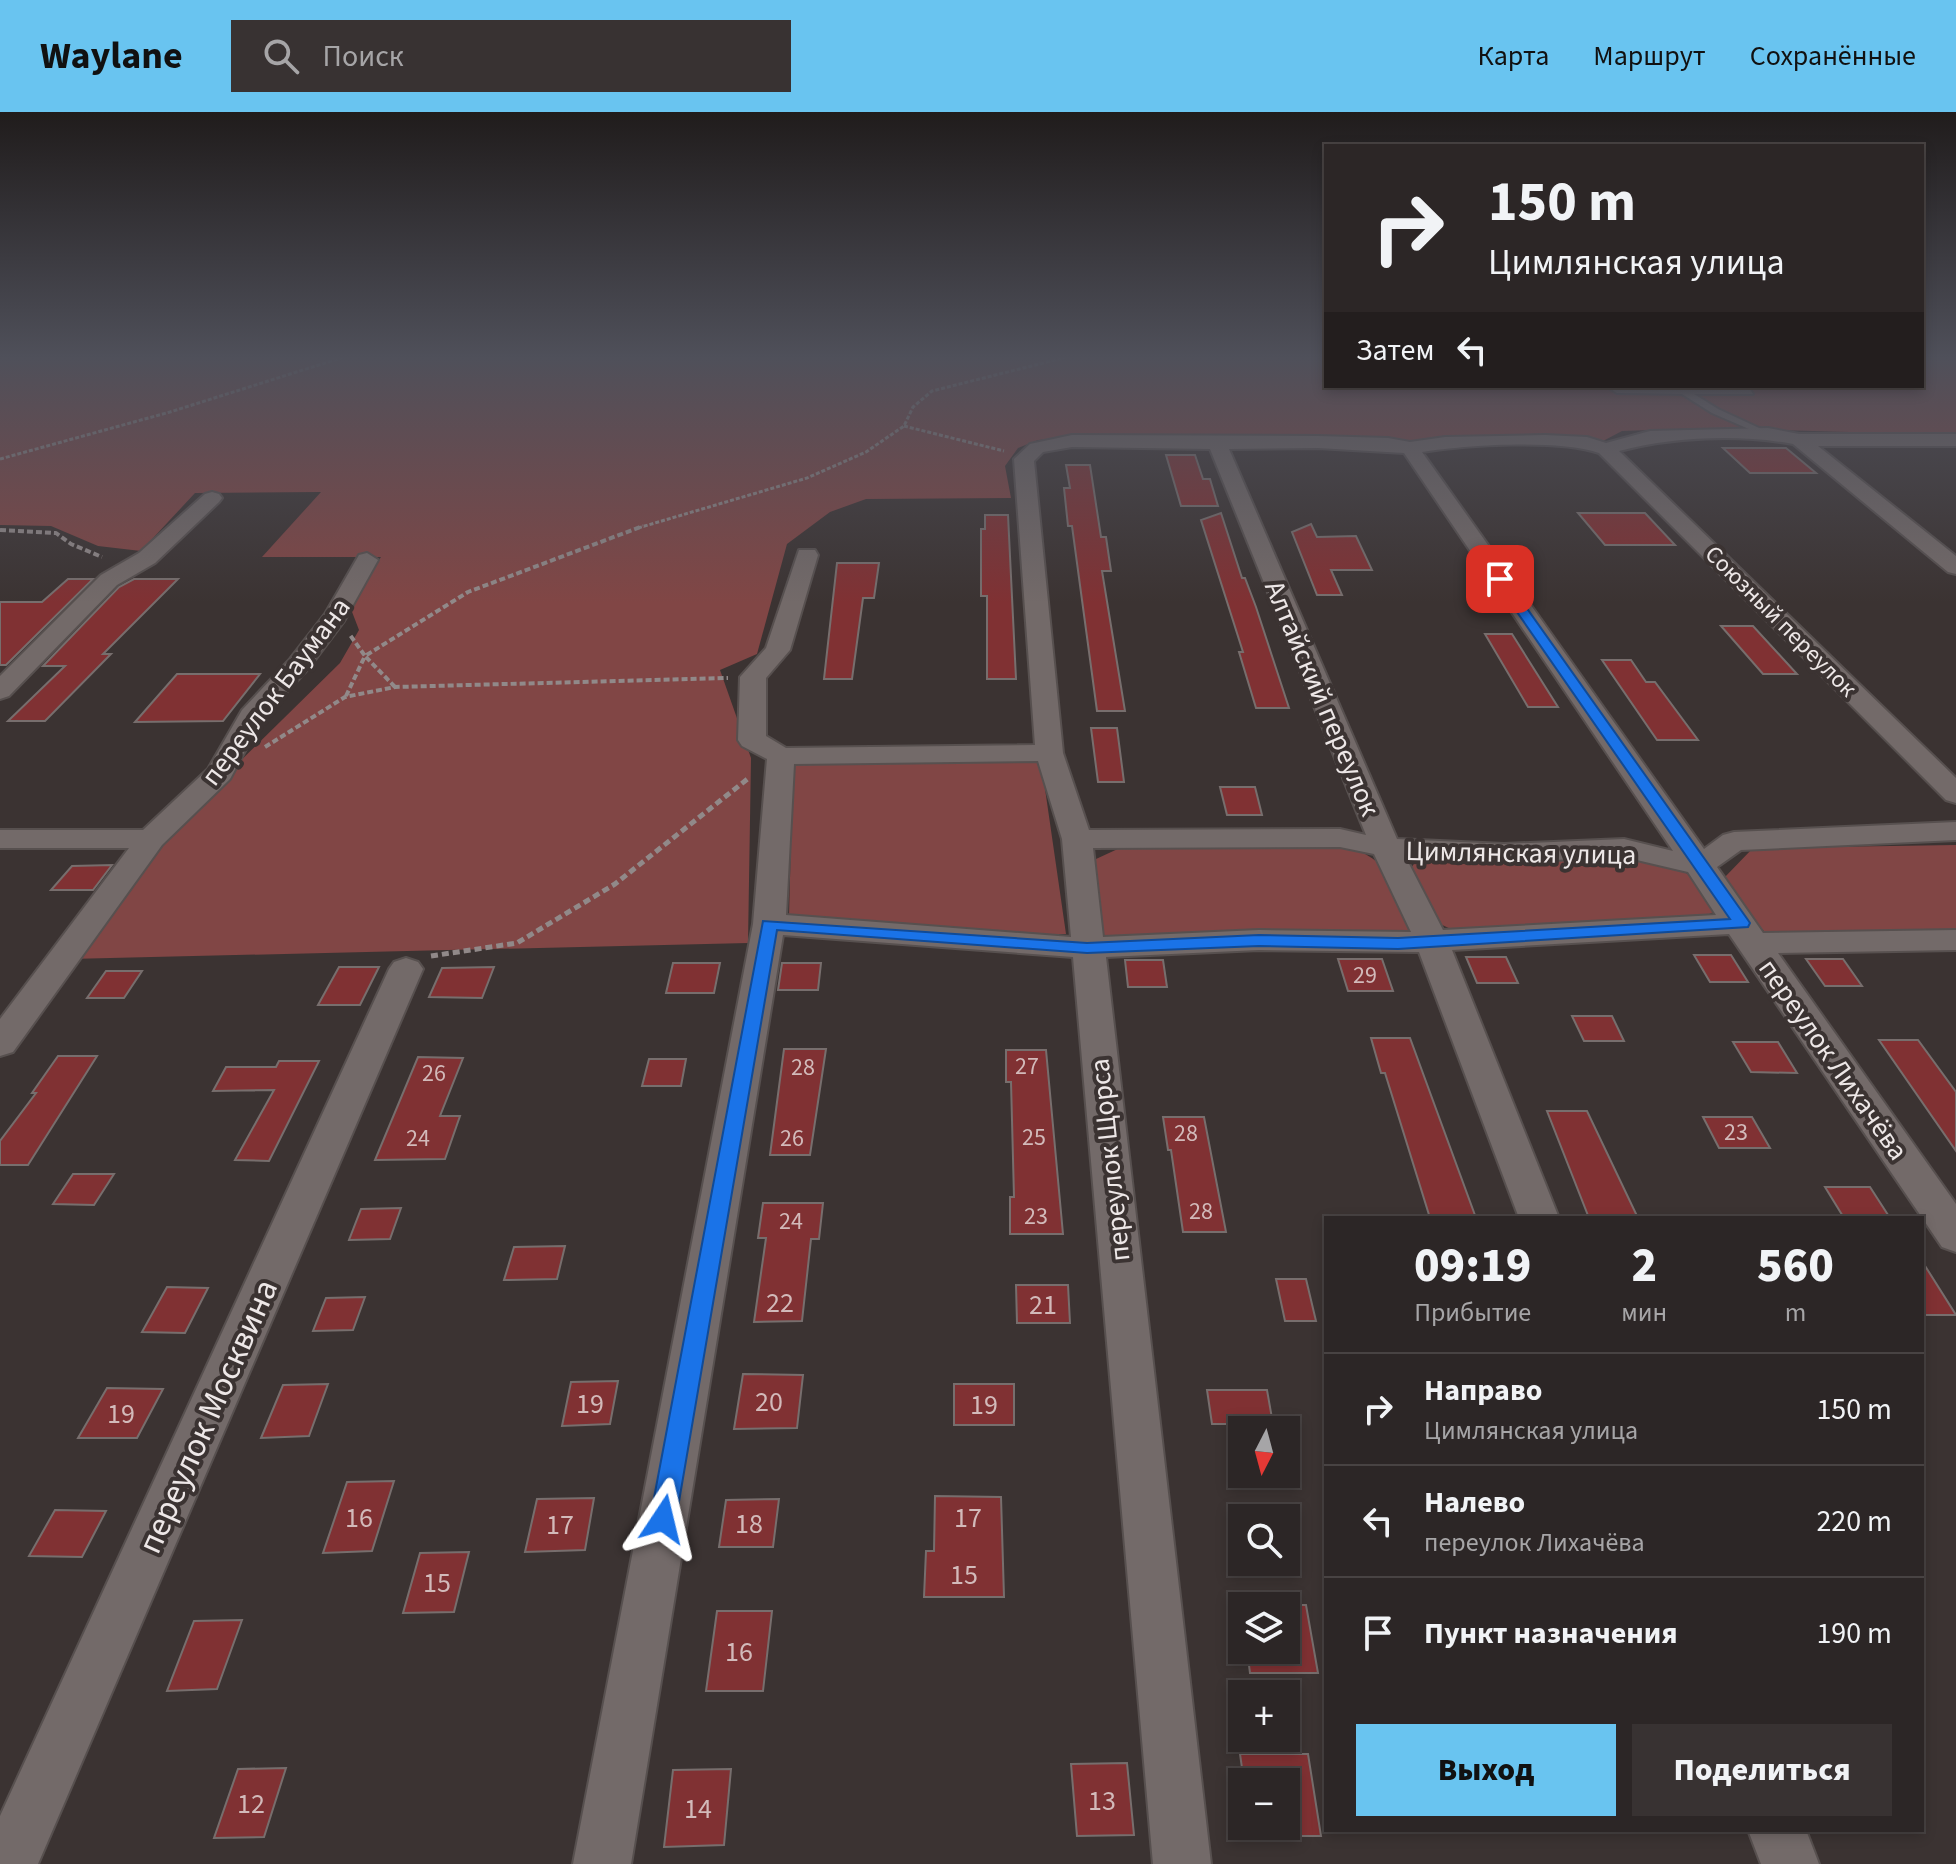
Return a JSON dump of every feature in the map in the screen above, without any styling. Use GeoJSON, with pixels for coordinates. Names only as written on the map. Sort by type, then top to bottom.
{"type":"FeatureCollection","features":[{"type":"Feature","properties":{"kind":"street"},"geometry":{"type":"LineString","coordinates":[[1024,459],[1037,448],[1072,441],[1217,444],[1318,442],[1388,444],[1410,448],[1445,443],[1530,441],[1587,443],[1606,449],[1644,439]]}},
{"type":"Feature","properties":{"kind":"street"},"geometry":{"type":"LineString","coordinates":[[1793,439],[1956,440]]}},
{"type":"Feature","properties":{"kind":"street"},"geometry":{"type":"LineString","coordinates":[[1799,440],[1956,567]]}},
{"type":"Feature","properties":{"kind":"street","name":"Алтайский переулок"},"geometry":{"type":"LineString","coordinates":[[1217,444],[1386,848],[1431,939],[1538,1216]]}},
{"type":"Feature","properties":{"kind":"street","name":"переулок Лихачёва"},"geometry":{"type":"LineString","coordinates":[[1410,448],[1956,1236]]}},
{"type":"Feature","properties":{"kind":"street","name":"Союзный переулок"},"geometry":{"type":"LineString","coordinates":[[1606,449],[1956,794]]}},
{"type":"Feature","properties":{"kind":"street","name":"переулок Щорса"},"geometry":{"type":"LineString","coordinates":[[1024,459],[1049,753],[1077,839],[1182,1864]]}},
{"type":"Feature","properties":{"kind":"street"},"geometry":{"type":"LineString","coordinates":[[0,691],[109,580],[147,558],[212,498]]}},
{"type":"Feature","properties":{"kind":"street"},"geometry":{"type":"LineString","coordinates":[[807,555],[778,650],[753,677],[752,740],[781,756],[1049,753]]}},
{"type":"Feature","properties":{"kind":"street","name":"переулок Баумана"},"geometry":{"type":"LineString","coordinates":[[0,1044],[151,839],[220,773],[251,716],[299,664],[336,616],[367,560]]}},
{"type":"Feature","properties":{"kind":"street"},"geometry":{"type":"LineString","coordinates":[[602,1864],[769,924],[781,756]]}},
{"type":"Feature","properties":{"kind":"street"},"geometry":{"type":"LineString","coordinates":[[1699,866],[1734,841],[1956,831]]}},
{"type":"Feature","properties":{"kind":"street","name":"Цимлянская улица"},"geometry":{"type":"LineString","coordinates":[[1077,839],[1340,838],[1386,848],[1504,853],[1624,848],[1699,866]]}},
{"type":"Feature","properties":{"kind":"street"},"geometry":{"type":"LineString","coordinates":[[0,839],[151,839]]}},
{"type":"Feature","properties":{"kind":"street"},"geometry":{"type":"LineString","coordinates":[[769,924],[1087,948],[1259,940],[1398,943],[1431,939],[1748,933],[1956,940]]}},
{"type":"Feature","properties":{"kind":"street","name":"переулок Москвина"},"geometry":{"type":"LineString","coordinates":[[8,1864],[406,969]]}},
{"type":"Feature","properties":{"kind":"street"},"geometry":{"type":"LineString","coordinates":[[1778,1832],[1790,1864]]}},
{"type":"Feature","properties":{"kind":"path"},"geometry":{"type":"LineString","coordinates":[[0,459],[73,439]]}},
{"type":"Feature","properties":{"kind":"path"},"geometry":{"type":"LineString","coordinates":[[345,697],[365,656],[468,592],[658,521],[807,478],[866,452],[885,439]]}},
{"type":"Feature","properties":{"kind":"path"},"geometry":{"type":"LineString","coordinates":[[955,439],[1024,459]]}},
{"type":"Feature","properties":{"kind":"path"},"geometry":{"type":"LineString","coordinates":[[0,530],[56,533],[100,557],[147,558]]}},
{"type":"Feature","properties":{"kind":"path"},"geometry":{"type":"LineString","coordinates":[[336,616],[365,656],[395,687]]}},
{"type":"Feature","properties":{"kind":"path"},"geometry":{"type":"LineString","coordinates":[[220,773],[301,727],[345,697],[395,687],[753,677]]}},
{"type":"Feature","properties":{"kind":"path"},"geometry":{"type":"LineString","coordinates":[[406,969],[430,957],[517,943],[615,884],[739,784],[781,756]]}},
{"type":"Feature","properties":{"kind":"shaded area"},"geometry":{"type":"Polygon","coordinates":[[[0,439],[1058,439],[1038,440],[1018,448],[1005,466],[1011,498],[866,499],[830,512],[787,544],[757,654],[720,670],[751,758],[748,943],[69,959],[168,832],[340,663],[359,630],[349,604],[381,557],[262,557],[321,492],[195,493],[141,551],[98,546],[51,526],[0,525],[0,439]]]}},
{"type":"Feature","properties":{"kind":"shaded area"},"geometry":{"type":"Polygon","coordinates":[[[1367,439],[1438,439],[1407,441],[1367,439]]]}},
{"type":"Feature","properties":{"kind":"shaded area"},"geometry":{"type":"Polygon","coordinates":[[[1041,761],[1066,934],[789,916],[793,763],[1041,761]]]}},
{"type":"Feature","properties":{"kind":"shaded area"},"geometry":{"type":"Polygon","coordinates":[[[1319,842],[1361,852],[1376,861],[1383,868],[1414,934],[1102,944],[1087,871],[1096,859],[1122,847],[1319,842]]]}},
{"type":"Feature","properties":{"kind":"shaded area"},"geometry":{"type":"Polygon","coordinates":[[[1956,845],[1956,932],[1767,934],[1738,905],[1724,878],[1753,848],[1956,845]]]}},
{"type":"Feature","properties":{"kind":"shaded area"},"geometry":{"type":"Polygon","coordinates":[[[1621,855],[1678,869],[1699,883],[1721,909],[1695,920],[1455,931],[1438,923],[1409,871],[1418,858],[1621,855]]]}},
{"type":"Feature","properties":{"kind":"building"},"geometry":{"type":"Polygon","coordinates":[[[1723,448],[1786,448],[1816,473],[1750,473],[1723,448]]]}},
{"type":"Feature","properties":{"kind":"building"},"geometry":{"type":"Polygon","coordinates":[[[1166,455],[1195,455],[1203,479],[1210,479],[1218,506],[1181,506],[1166,455]]]}},
{"type":"Feature","properties":{"kind":"building"},"geometry":{"type":"Polygon","coordinates":[[[1066,465],[1090,465],[1101,537],[1106,537],[1111,571],[1102,571],[1125,711],[1097,711],[1072,526],[1068,526],[1064,488],[1070,488],[1066,465]]]}},
{"type":"Feature","properties":{"kind":"building"},"geometry":{"type":"Polygon","coordinates":[[[1221,513],[1289,708],[1256,708],[1239,652],[1243,652],[1201,520],[1221,513]]]}},
{"type":"Feature","properties":{"kind":"building"},"geometry":{"type":"Polygon","coordinates":[[[1578,513],[1645,513],[1675,545],[1605,545],[1578,513]]]}},
{"type":"Feature","properties":{"kind":"building"},"geometry":{"type":"Polygon","coordinates":[[[985,515],[1008,515],[1016,679],[987,679],[987,596],[981,596],[981,529],[985,529],[985,515]]]}},
{"type":"Feature","properties":{"kind":"building"},"geometry":{"type":"Polygon","coordinates":[[[1311,524],[1317,537],[1356,536],[1372,570],[1331,570],[1342,595],[1317,595],[1292,532],[1311,524]]]}},
{"type":"Feature","properties":{"kind":"building"},"geometry":{"type":"Polygon","coordinates":[[[837,563],[879,563],[874,598],[863,598],[852,679],[824,679],[837,563]]]}},
{"type":"Feature","properties":{"kind":"building"},"geometry":{"type":"Polygon","coordinates":[[[68,579],[93,579],[6,665],[0,665],[0,602],[42,602],[68,579]]]}},
{"type":"Feature","properties":{"kind":"building"},"geometry":{"type":"Polygon","coordinates":[[[134,579],[178,579],[103,654],[111,654],[45,721],[8,721],[65,666],[43,666],[119,587],[134,579]]]}},
{"type":"Feature","properties":{"kind":"building"},"geometry":{"type":"Polygon","coordinates":[[[1721,626],[1753,626],[1797,674],[1763,674],[1721,626]]]}},
{"type":"Feature","properties":{"kind":"building"},"geometry":{"type":"Polygon","coordinates":[[[1485,634],[1512,634],[1558,707],[1528,707],[1485,634]]]}},
{"type":"Feature","properties":{"kind":"building"},"geometry":{"type":"Polygon","coordinates":[[[1602,660],[1631,660],[1646,682],[1655,682],[1698,740],[1657,740],[1602,660]]]}},
{"type":"Feature","properties":{"kind":"building"},"geometry":{"type":"Polygon","coordinates":[[[177,674],[260,674],[223,721],[135,722],[177,674]]]}},
{"type":"Feature","properties":{"kind":"building"},"geometry":{"type":"Polygon","coordinates":[[[1091,728],[1117,728],[1124,782],[1098,782],[1091,728]]]}},
{"type":"Feature","properties":{"kind":"building"},"geometry":{"type":"Polygon","coordinates":[[[1220,787],[1255,787],[1262,815],[1227,815],[1220,787]]]}},
{"type":"Feature","properties":{"kind":"building"},"geometry":{"type":"Polygon","coordinates":[[[112,865],[93,890],[51,890],[72,866],[112,865]]]}},
{"type":"Feature","properties":{"kind":"building"},"geometry":{"type":"Polygon","coordinates":[[[1694,955],[1731,955],[1748,982],[1710,982],[1694,955]]]}},
{"type":"Feature","properties":{"kind":"building"},"geometry":{"type":"Polygon","coordinates":[[[1466,957],[1506,957],[1518,983],[1477,983],[1466,957]]]}},
{"type":"Feature","properties":{"kind":"building"},"geometry":{"type":"Polygon","coordinates":[[[1338,959],[1382,959],[1393,991],[1348,991],[1338,959]]]}},
{"type":"Feature","properties":{"kind":"building"},"geometry":{"type":"Polygon","coordinates":[[[1806,959],[1843,959],[1862,986],[1825,986],[1806,959]]]}},
{"type":"Feature","properties":{"kind":"building"},"geometry":{"type":"Polygon","coordinates":[[[1125,960],[1163,960],[1167,987],[1128,987],[1125,960]]]}},
{"type":"Feature","properties":{"kind":"building"},"geometry":{"type":"Polygon","coordinates":[[[673,963],[720,963],[714,993],[666,993],[673,963]]]}},
{"type":"Feature","properties":{"kind":"building"},"geometry":{"type":"Polygon","coordinates":[[[782,963],[821,963],[818,990],[778,990],[782,963]]]}},
{"type":"Feature","properties":{"kind":"building"},"geometry":{"type":"Polygon","coordinates":[[[339,967],[379,967],[360,1005],[318,1005],[339,967]]]}},
{"type":"Feature","properties":{"kind":"building"},"geometry":{"type":"Polygon","coordinates":[[[494,967],[482,998],[429,997],[442,968],[494,967]]]}},
{"type":"Feature","properties":{"kind":"building"},"geometry":{"type":"Polygon","coordinates":[[[106,971],[142,971],[124,998],[87,998],[106,971]]]}},
{"type":"Feature","properties":{"kind":"building"},"geometry":{"type":"Polygon","coordinates":[[[1572,1016],[1612,1016],[1624,1041],[1584,1041],[1572,1016]]]}},
{"type":"Feature","properties":{"kind":"building"},"geometry":{"type":"Polygon","coordinates":[[[1371,1038],[1410,1038],[1475,1216],[1429,1216],[1385,1073],[1381,1073],[1371,1038]]]}},
{"type":"Feature","properties":{"kind":"building"},"geometry":{"type":"Polygon","coordinates":[[[1879,1040],[1918,1040],[1956,1092],[1956,1151],[1879,1040]]]}},
{"type":"Feature","properties":{"kind":"building"},"geometry":{"type":"Polygon","coordinates":[[[1733,1042],[1778,1042],[1797,1073],[1751,1072],[1733,1042]]]}},
{"type":"Feature","properties":{"kind":"building"},"geometry":{"type":"Polygon","coordinates":[[[784,1049],[826,1049],[810,1155],[770,1155],[784,1049]]]}},
{"type":"Feature","properties":{"kind":"building"},"geometry":{"type":"Polygon","coordinates":[[[1006,1050],[1046,1050],[1063,1234],[1010,1234],[1010,1197],[1014,1197],[1011,1082],[1006,1082],[1006,1050]]]}},
{"type":"Feature","properties":{"kind":"building"},"geometry":{"type":"Polygon","coordinates":[[[58,1056],[97,1056],[28,1165],[0,1165],[0,1141],[36,1093],[32,1093],[58,1056]]]}},
{"type":"Feature","properties":{"kind":"building"},"geometry":{"type":"Polygon","coordinates":[[[418,1057],[463,1058],[440,1116],[460,1116],[445,1159],[375,1160],[418,1057]]]}},
{"type":"Feature","properties":{"kind":"building"},"geometry":{"type":"Polygon","coordinates":[[[649,1059],[686,1059],[681,1086],[642,1086],[649,1059]]]}},
{"type":"Feature","properties":{"kind":"building"},"geometry":{"type":"Polygon","coordinates":[[[279,1061],[319,1061],[269,1161],[235,1160],[274,1090],[213,1091],[226,1067],[276,1067],[279,1061]]]}},
{"type":"Feature","properties":{"kind":"building"},"geometry":{"type":"Polygon","coordinates":[[[1547,1111],[1587,1111],[1637,1216],[1588,1216],[1547,1111]]]}},
{"type":"Feature","properties":{"kind":"building"},"geometry":{"type":"Polygon","coordinates":[[[1163,1117],[1204,1117],[1226,1232],[1183,1232],[1163,1117]]]}},
{"type":"Feature","properties":{"kind":"building"},"geometry":{"type":"Polygon","coordinates":[[[1703,1117],[1752,1117],[1770,1148],[1719,1148],[1703,1117]]]}},
{"type":"Feature","properties":{"kind":"building"},"geometry":{"type":"Polygon","coordinates":[[[73,1174],[114,1174],[94,1205],[53,1204],[73,1174]]]}},
{"type":"Feature","properties":{"kind":"building"},"geometry":{"type":"Polygon","coordinates":[[[1825,1187],[1870,1187],[1889,1216],[1843,1216],[1825,1187]]]}},
{"type":"Feature","properties":{"kind":"building"},"geometry":{"type":"Polygon","coordinates":[[[763,1203],[823,1203],[819,1239],[811,1239],[802,1321],[754,1322],[766,1238],[758,1238],[763,1203]]]}},
{"type":"Feature","properties":{"kind":"building"},"geometry":{"type":"Polygon","coordinates":[[[401,1208],[390,1239],[349,1240],[361,1209],[401,1208]]]}},
{"type":"Feature","properties":{"kind":"building"},"geometry":{"type":"Polygon","coordinates":[[[565,1246],[557,1279],[504,1280],[514,1247],[565,1246]]]}},
{"type":"Feature","properties":{"kind":"building"},"geometry":{"type":"Polygon","coordinates":[[[1924,1264],[1956,1315],[1924,1315],[1924,1264]]]}},
{"type":"Feature","properties":{"kind":"building"},"geometry":{"type":"Polygon","coordinates":[[[1276,1279],[1306,1279],[1316,1321],[1285,1321],[1276,1279]]]}},
{"type":"Feature","properties":{"kind":"building"},"geometry":{"type":"Polygon","coordinates":[[[1016,1285],[1068,1285],[1070,1323],[1017,1323],[1016,1285]]]}},
{"type":"Feature","properties":{"kind":"building"},"geometry":{"type":"Polygon","coordinates":[[[167,1287],[208,1288],[185,1333],[142,1332],[167,1287]]]}},
{"type":"Feature","properties":{"kind":"building"},"geometry":{"type":"Polygon","coordinates":[[[365,1297],[353,1330],[313,1331],[326,1298],[365,1297]]]}},
{"type":"Feature","properties":{"kind":"building"},"geometry":{"type":"Polygon","coordinates":[[[743,1374],[803,1375],[797,1428],[734,1429],[743,1374]]]}},
{"type":"Feature","properties":{"kind":"building"},"geometry":{"type":"Polygon","coordinates":[[[618,1381],[610,1424],[562,1426],[571,1382],[618,1381]]]}},
{"type":"Feature","properties":{"kind":"building"},"geometry":{"type":"Polygon","coordinates":[[[328,1384],[309,1436],[261,1438],[283,1385],[328,1384]]]}},
{"type":"Feature","properties":{"kind":"building"},"geometry":{"type":"Polygon","coordinates":[[[954,1384],[1014,1384],[1014,1425],[954,1425],[954,1384]]]}},
{"type":"Feature","properties":{"kind":"building"},"geometry":{"type":"Polygon","coordinates":[[[107,1388],[163,1389],[137,1438],[78,1438],[107,1388]]]}},
{"type":"Feature","properties":{"kind":"building"},"geometry":{"type":"Polygon","coordinates":[[[1207,1390],[1267,1390],[1272,1416],[1228,1416],[1228,1424],[1212,1424],[1207,1390]]]}},
{"type":"Feature","properties":{"kind":"building"},"geometry":{"type":"Polygon","coordinates":[[[394,1481],[372,1551],[323,1553],[347,1482],[394,1481]]]}},
{"type":"Feature","properties":{"kind":"building"},"geometry":{"type":"Polygon","coordinates":[[[935,1496],[1001,1497],[1004,1597],[924,1597],[926,1551],[934,1551],[935,1496]]]}},
{"type":"Feature","properties":{"kind":"building"},"geometry":{"type":"Polygon","coordinates":[[[594,1498],[585,1550],[525,1552],[537,1499],[594,1498]]]}},
{"type":"Feature","properties":{"kind":"building"},"geometry":{"type":"Polygon","coordinates":[[[779,1499],[773,1547],[719,1547],[726,1500],[779,1499]]]}},
{"type":"Feature","properties":{"kind":"building"},"geometry":{"type":"Polygon","coordinates":[[[55,1510],[106,1511],[82,1557],[29,1556],[55,1510]]]}},
{"type":"Feature","properties":{"kind":"building"},"geometry":{"type":"Polygon","coordinates":[[[469,1552],[454,1612],[403,1613],[420,1553],[469,1552]]]}},
{"type":"Feature","properties":{"kind":"building"},"geometry":{"type":"Polygon","coordinates":[[[1300,1605],[1306,1605],[1318,1673],[1250,1673],[1249,1664],[1300,1664],[1300,1605]]]}},
{"type":"Feature","properties":{"kind":"building"},"geometry":{"type":"Polygon","coordinates":[[[717,1611],[772,1611],[763,1691],[706,1691],[717,1611]]]}},
{"type":"Feature","properties":{"kind":"building"},"geometry":{"type":"Polygon","coordinates":[[[242,1620],[217,1689],[167,1691],[194,1621],[242,1620]]]}},
{"type":"Feature","properties":{"kind":"building"},"geometry":{"type":"Polygon","coordinates":[[[1240,1754],[1308,1754],[1321,1836],[1300,1836],[1300,1768],[1242,1768],[1240,1754]]]}},
{"type":"Feature","properties":{"kind":"building"},"geometry":{"type":"Polygon","coordinates":[[[1127,1763],[1134,1835],[1077,1836],[1071,1764],[1127,1763]]]}},
{"type":"Feature","properties":{"kind":"building"},"geometry":{"type":"Polygon","coordinates":[[[286,1768],[264,1837],[214,1838],[238,1769],[286,1768]]]}},
{"type":"Feature","properties":{"kind":"building"},"geometry":{"type":"Polygon","coordinates":[[[731,1769],[724,1845],[664,1847],[673,1770],[731,1769]]]}},
{"type":"Feature","properties":{"kind":"route"},"geometry":{"type":"LineString","coordinates":[[663,1519],[769,924],[1087,948],[1259,940],[1398,943],[1742,923],[1500,579]]}}]}
